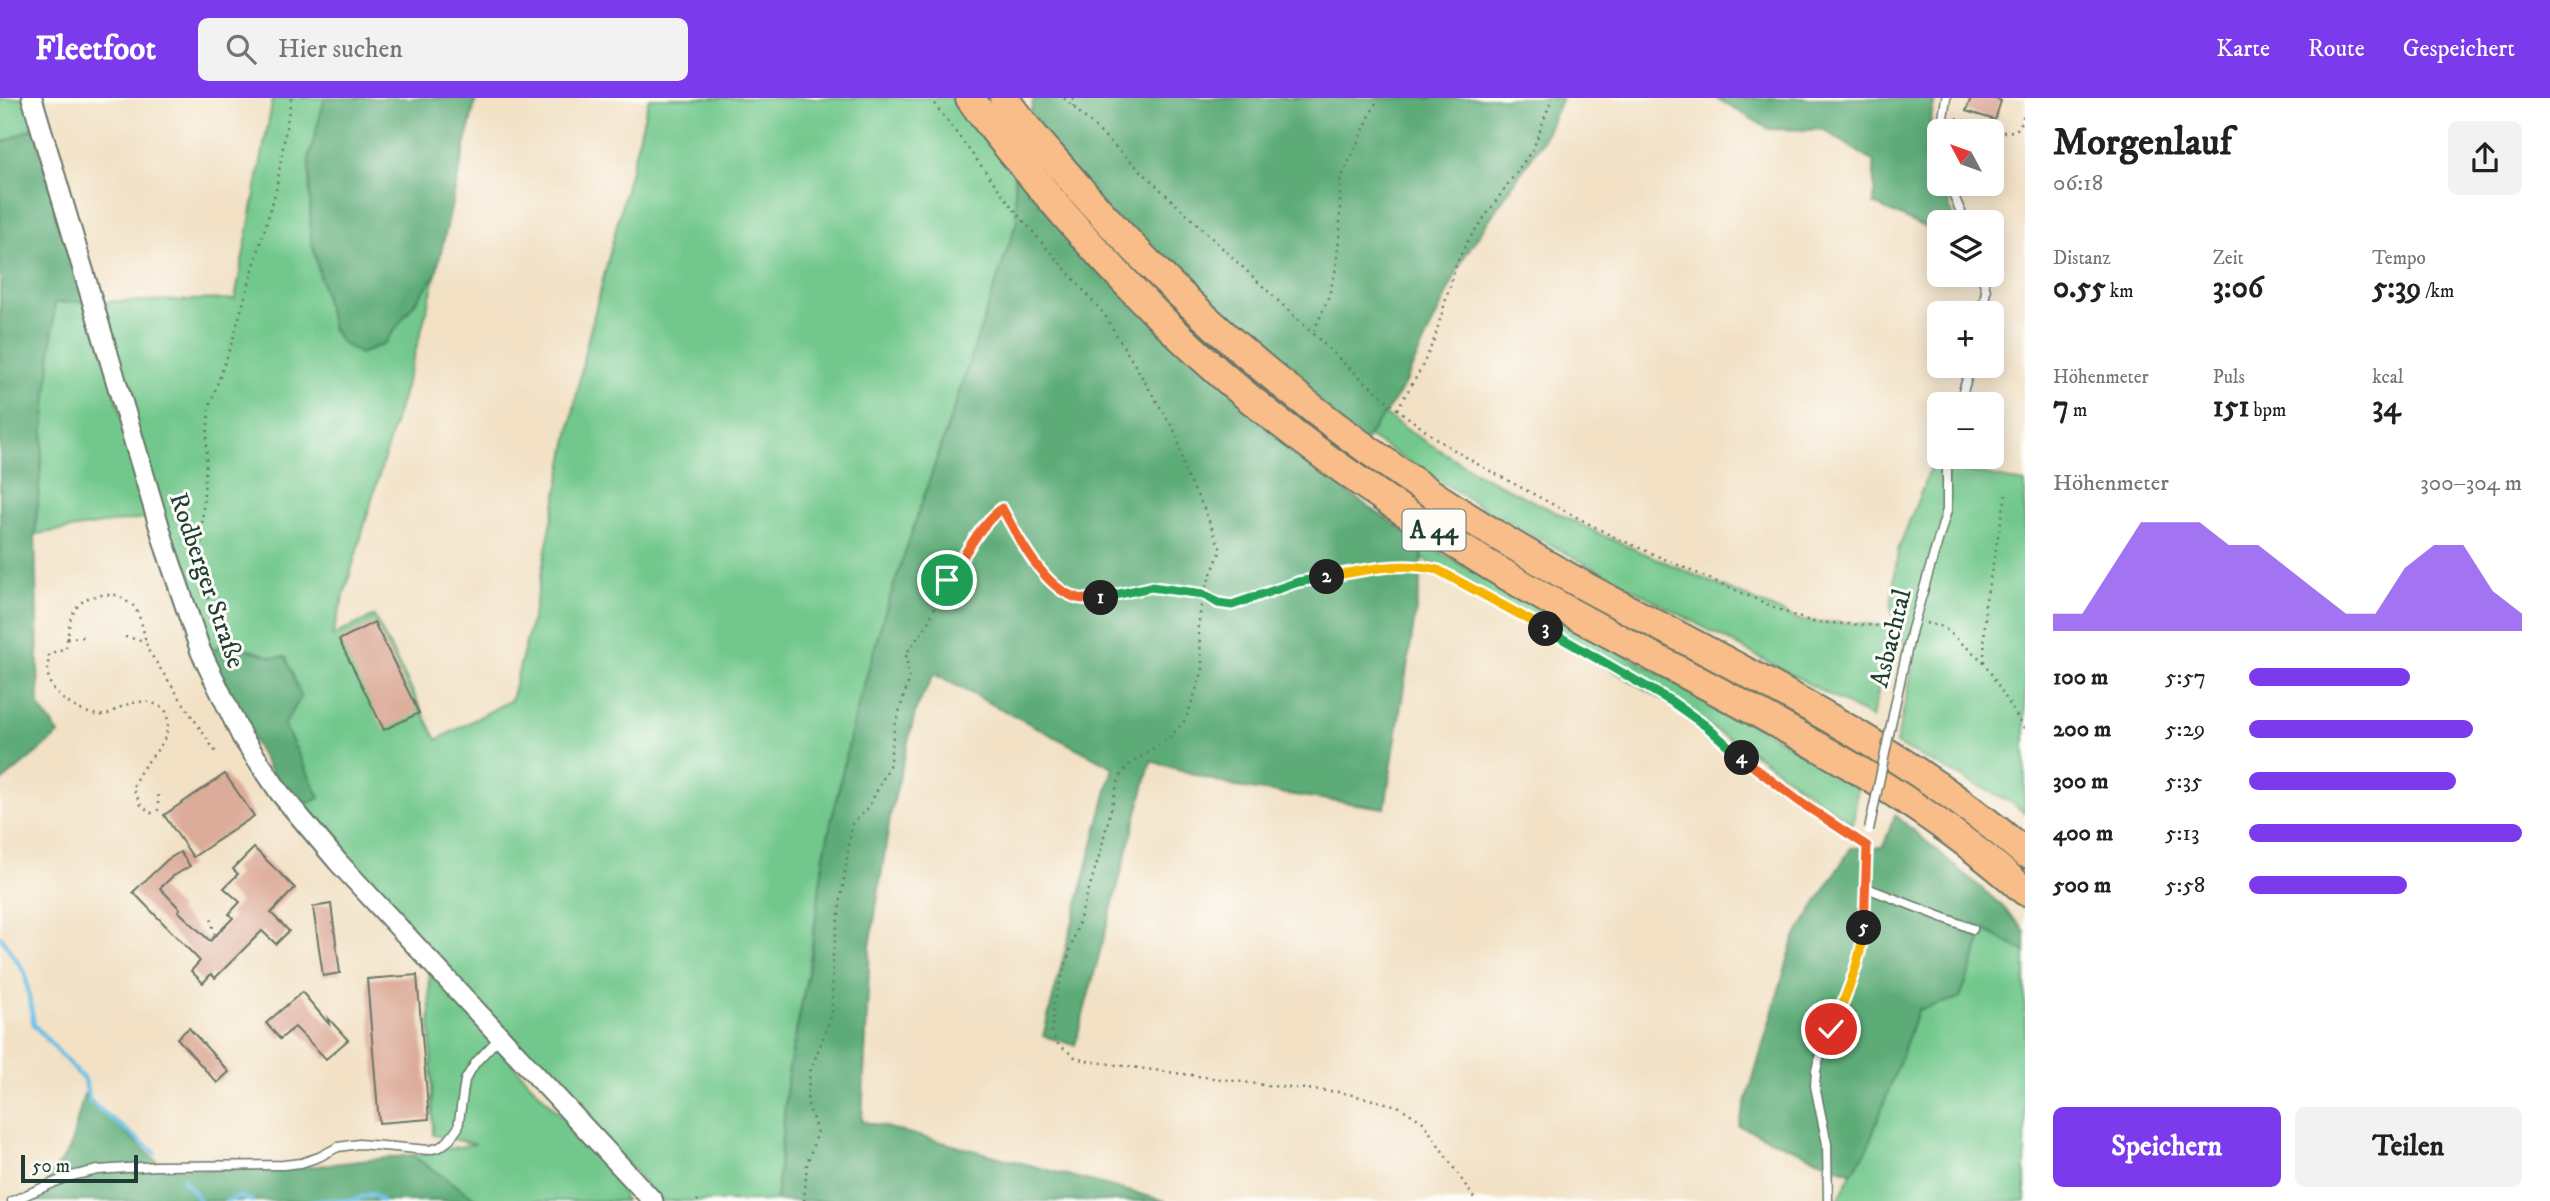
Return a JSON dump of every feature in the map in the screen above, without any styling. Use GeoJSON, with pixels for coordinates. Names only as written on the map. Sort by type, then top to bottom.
{"type":"FeatureCollection","features":[{"type":"Feature","properties":{"kind":"highway","name":"A 44"},"geometry":{"type":"LineString","coordinates":[[970,98],[988,124],[1087,242],[1160,317],[1237,388],[1316,450],[1485,563],[1799,736],[1891,790],[1983,854],[2025,891]]}},
{"type":"Feature","properties":{"kind":"highway","name":"A 44"},"geometry":{"type":"LineString","coordinates":[[1004,98],[1109,222],[1180,296],[1258,366],[1334,427],[1501,538],[1817,712],[1911,769],[2025,853]]}},
{"type":"Feature","properties":{"kind":"street","name":"Rodberger Straße"},"geometry":{"type":"LineString","coordinates":[[32,98],[166,549],[201,652],[239,716],[259,763],[329,852],[653,1201]]}},
{"type":"Feature","properties":{"kind":"lane"},"geometry":{"type":"LineString","coordinates":[[1942,119],[1946,98]]}},
{"type":"Feature","properties":{"kind":"lane","name":"Asbachtal"},"geometry":{"type":"LineString","coordinates":[[1869,830],[1912,629],[1947,510],[1947,469]]}},
{"type":"Feature","properties":{"kind":"lane"},"geometry":{"type":"LineString","coordinates":[[1828,1201],[1827,1144],[1815,1086],[1816,1071],[1819,1058],[1847,996],[1858,961],[1864,920],[1867,846]]}},
{"type":"Feature","properties":{"kind":"lane"},"geometry":{"type":"LineString","coordinates":[[1864,887],[1973,929]]}},
{"type":"Feature","properties":{"kind":"lane"},"geometry":{"type":"LineString","coordinates":[[12,1201],[68,1177],[98,1170],[156,1166],[283,1165],[319,1157],[338,1147],[359,1144],[429,1150],[440,1147],[458,1128],[465,1080],[476,1062],[500,1037]]}},
{"type":"Feature","properties":{"kind":"path"},"geometry":{"type":"LineString","coordinates":[[201,652],[210,644],[216,630],[215,618],[207,596],[201,544],[209,408],[232,342],[276,190],[291,98]]}},
{"type":"Feature","properties":{"kind":"path"},"geometry":{"type":"LineString","coordinates":[[930,98],[1019,216],[1104,314],[1177,435],[1185,474],[1202,504],[1222,550],[1203,594],[1198,626],[1203,670],[1186,719],[1170,738],[1129,765],[1117,785],[1100,853],[1054,1003],[1052,1033],[1066,1052],[1087,1061],[1272,1086],[1340,1092],[1398,1106],[1423,1122],[1476,1201]]}},
{"type":"Feature","properties":{"kind":"path"},"geometry":{"type":"LineString","coordinates":[[1064,98],[1347,366],[1397,410],[1448,446],[1610,535],[1729,589],[1814,622],[1887,624],[1912,629],[1927,622],[1943,627],[1984,662],[2025,730]]}},
{"type":"Feature","properties":{"kind":"path"},"geometry":{"type":"LineString","coordinates":[[1073,98],[1073,106]]}},
{"type":"Feature","properties":{"kind":"path"},"geometry":{"type":"LineString","coordinates":[[1313,332],[1328,299],[1336,268],[1340,230],[1340,181],[1378,98]]}},
{"type":"Feature","properties":{"kind":"path"},"geometry":{"type":"LineString","coordinates":[[1397,410],[1434,340],[1457,262],[1469,239],[1534,149],[1552,98]]}},
{"type":"Feature","properties":{"kind":"path"},"geometry":{"type":"LineString","coordinates":[[1942,115],[2004,132],[2015,131],[2020,126],[2025,110]]}},
{"type":"Feature","properties":{"kind":"path"},"geometry":{"type":"LineString","coordinates":[[1984,662],[1985,605],[2006,495]]}},
{"type":"Feature","properties":{"kind":"path"},"geometry":{"type":"LineString","coordinates":[[804,1201],[807,1164],[817,1133],[807,1101],[810,1072],[832,1014],[833,954],[852,824],[868,808],[889,767],[894,728],[909,680],[906,654],[928,625],[947,580],[973,540],[986,522],[1002,508],[1020,543],[1042,571],[1061,590],[1083,600],[1110,598],[1151,587],[1203,594],[1218,603],[1232,605],[1298,582],[1375,568],[1420,566],[1438,570],[1509,607],[1671,701],[1706,726],[1765,776],[1867,846]]}},
{"type":"Feature","properties":{"kind":"path"},"geometry":{"type":"LineString","coordinates":[[158,795],[158,810],[151,813],[141,805],[133,788],[137,775],[168,734],[169,720],[165,709],[152,701],[140,700],[105,715],[93,714],[64,700],[52,687],[47,671],[49,654],[66,648],[69,620],[85,599],[99,595],[117,595],[135,607],[148,650],[217,754]]}},
{"type":"Feature","properties":{"kind":"path"},"geometry":{"type":"LineString","coordinates":[[67,638],[85,637]]}},
{"type":"Feature","properties":{"kind":"path"},"geometry":{"type":"LineString","coordinates":[[125,637],[146,641]]}},
{"type":"Feature","properties":{"kind":"path"},"geometry":{"type":"LineString","coordinates":[[211,919],[215,937]]}},
{"type":"Feature","properties":{"kind":"green space"},"geometry":{"type":"Polygon","coordinates":[[[0,98],[28,98],[35,127],[0,144],[0,98]]]}},
{"type":"Feature","properties":{"kind":"green space"},"geometry":{"type":"Polygon","coordinates":[[[273,98],[325,98],[309,158],[311,238],[384,343],[436,274],[332,636],[374,616],[437,740],[511,700],[534,611],[586,347],[649,98],[953,98],[1014,172],[1017,221],[883,618],[854,720],[824,855],[810,962],[788,1073],[776,1201],[661,1201],[296,808],[319,797],[284,725],[301,697],[272,657],[228,643],[204,653],[95,302],[235,299],[273,98]]]}},
{"type":"Feature","properties":{"kind":"green space"},"geometry":{"type":"Polygon","coordinates":[[[325,98],[476,98],[436,274],[385,343],[360,354],[341,342],[332,328],[311,238],[309,158],[325,98]]]}},
{"type":"Feature","properties":{"kind":"green space"},"geometry":{"type":"Polygon","coordinates":[[[1034,98],[1562,98],[1543,140],[1464,257],[1400,393],[1368,436],[1347,492],[1422,543],[1422,571],[1385,808],[1236,787],[1151,761],[1075,1045],[1043,1036],[1113,767],[934,674],[916,709],[891,812],[870,947],[862,1121],[1166,1201],[776,1201],[788,1073],[810,962],[824,855],[854,720],[883,618],[1017,221],[1014,172],[1034,98]]]}},
{"type":"Feature","properties":{"kind":"green space"},"geometry":{"type":"Polygon","coordinates":[[[1716,98],[1935,98],[1931,119],[1927,119],[1927,196],[1946,196],[1951,210],[1927,210],[1927,228],[1874,204],[1874,162],[1824,130],[1769,129],[1716,98]]]}},
{"type":"Feature","properties":{"kind":"green space"},"geometry":{"type":"Polygon","coordinates":[[[35,127],[87,301],[55,303],[35,534],[39,706],[59,734],[0,783],[0,144],[35,127]]]}},
{"type":"Feature","properties":{"kind":"green space"},"geometry":{"type":"Polygon","coordinates":[[[87,301],[152,517],[35,534],[55,302],[87,301]]]}},
{"type":"Feature","properties":{"kind":"green space"},"geometry":{"type":"Polygon","coordinates":[[[1384,414],[1482,476],[1604,536],[1802,621],[1893,628],[1872,718],[1486,510],[1368,436],[1384,414]]]}},
{"type":"Feature","properties":{"kind":"green space"},"geometry":{"type":"Polygon","coordinates":[[[1930,469],[1956,469],[2025,483],[2025,813],[2012,803],[1896,744],[1913,666],[1891,608],[1898,550],[1930,469]]]}},
{"type":"Feature","properties":{"kind":"green space"},"geometry":{"type":"Polygon","coordinates":[[[1422,543],[1858,785],[1853,824],[1752,752],[1422,558],[1422,543]]]}},
{"type":"Feature","properties":{"kind":"green space"},"geometry":{"type":"Polygon","coordinates":[[[228,643],[272,657],[286,657],[301,697],[284,725],[320,798],[296,808],[282,792],[204,653],[228,643]]]}},
{"type":"Feature","properties":{"kind":"green space"},"geometry":{"type":"Polygon","coordinates":[[[1895,815],[2001,905],[2025,931],[2025,952],[1985,930],[1960,998],[1918,1010],[1866,1152],[1851,1173],[1739,1126],[1794,939],[1851,848],[1883,847],[1895,815]]]}},
{"type":"Feature","properties":{"kind":"green space"},"geometry":{"type":"Polygon","coordinates":[[[1985,929],[2025,952],[2025,1201],[1838,1201],[1851,1173],[1866,1152],[1918,1010],[1960,997],[1985,929]]]}},
{"type":"Feature","properties":{"kind":"green space"},"geometry":{"type":"Polygon","coordinates":[[[429,967],[526,1079],[614,1172],[625,1201],[479,1201],[411,1155],[476,1144],[433,1135],[429,967]]]}},
{"type":"Feature","properties":{"kind":"green space"},"geometry":{"type":"Polygon","coordinates":[[[84,1094],[164,1168],[291,1169],[411,1155],[479,1201],[17,1201],[42,1189],[70,1148],[84,1094]]]}},
{"type":"Feature","properties":{"kind":"building"},"geometry":{"type":"Polygon","coordinates":[[[1971,98],[2001,101],[1995,119],[1966,111],[1971,98]]]}},
{"type":"Feature","properties":{"kind":"building"},"geometry":{"type":"Polygon","coordinates":[[[374,622],[419,713],[384,730],[339,640],[374,622]]]}},
{"type":"Feature","properties":{"kind":"building"},"geometry":{"type":"Polygon","coordinates":[[[225,774],[254,816],[193,857],[164,815],[225,774]]]}},
{"type":"Feature","properties":{"kind":"building"},"geometry":{"type":"Polygon","coordinates":[[[254,848],[295,888],[271,913],[289,931],[276,944],[262,931],[215,978],[211,974],[203,983],[191,971],[200,961],[133,892],[167,860],[180,852],[190,866],[160,888],[180,909],[178,911],[210,941],[233,918],[229,914],[240,902],[224,888],[238,874],[233,869],[254,848]]]}},
{"type":"Feature","properties":{"kind":"building"},"geometry":{"type":"Polygon","coordinates":[[[331,904],[340,973],[323,976],[313,907],[331,904]]]}},
{"type":"Feature","properties":{"kind":"building"},"geometry":{"type":"Polygon","coordinates":[[[417,975],[429,1119],[379,1123],[367,979],[417,975]]]}},
{"type":"Feature","properties":{"kind":"building"},"geometry":{"type":"Polygon","coordinates":[[[302,992],[329,1024],[328,1018],[348,1040],[326,1059],[295,1027],[280,1039],[266,1023],[302,992]]]}},
{"type":"Feature","properties":{"kind":"building"},"geometry":{"type":"Polygon","coordinates":[[[189,1028],[229,1072],[217,1083],[177,1038],[189,1028]]]}},
{"type":"Feature","properties":{"kind":"waterway"},"geometry":{"type":"LineString","coordinates":[[0,936],[25,973],[34,1025],[85,1081],[89,1101],[155,1153]]}},
{"type":"Feature","properties":{"kind":"waterway"},"geometry":{"type":"LineString","coordinates":[[183,1179],[200,1201]]}},
{"type":"Feature","properties":{"kind":"waterway"},"geometry":{"type":"LineString","coordinates":[[311,1201],[354,1200],[372,1194],[382,1201]]}},
{"type":"Feature","properties":{"kind":"waterway"},"geometry":{"type":"LineString","coordinates":[[227,1201],[238,1197],[252,1201]]}},
{"type":"Feature","properties":{"kind":"route"},"geometry":{"type":"LineString","coordinates":[[947,580],[986,522],[1002,508],[1020,543],[1042,571],[1061,590],[1083,600],[1110,598],[1151,587],[1203,594],[1218,603],[1232,605],[1298,582],[1386,566],[1420,566],[1438,570],[1509,607],[1671,701],[1706,726],[1731,750],[1765,776],[1853,839],[1867,846],[1863,940],[1847,996],[1831,1029]]}}]}
